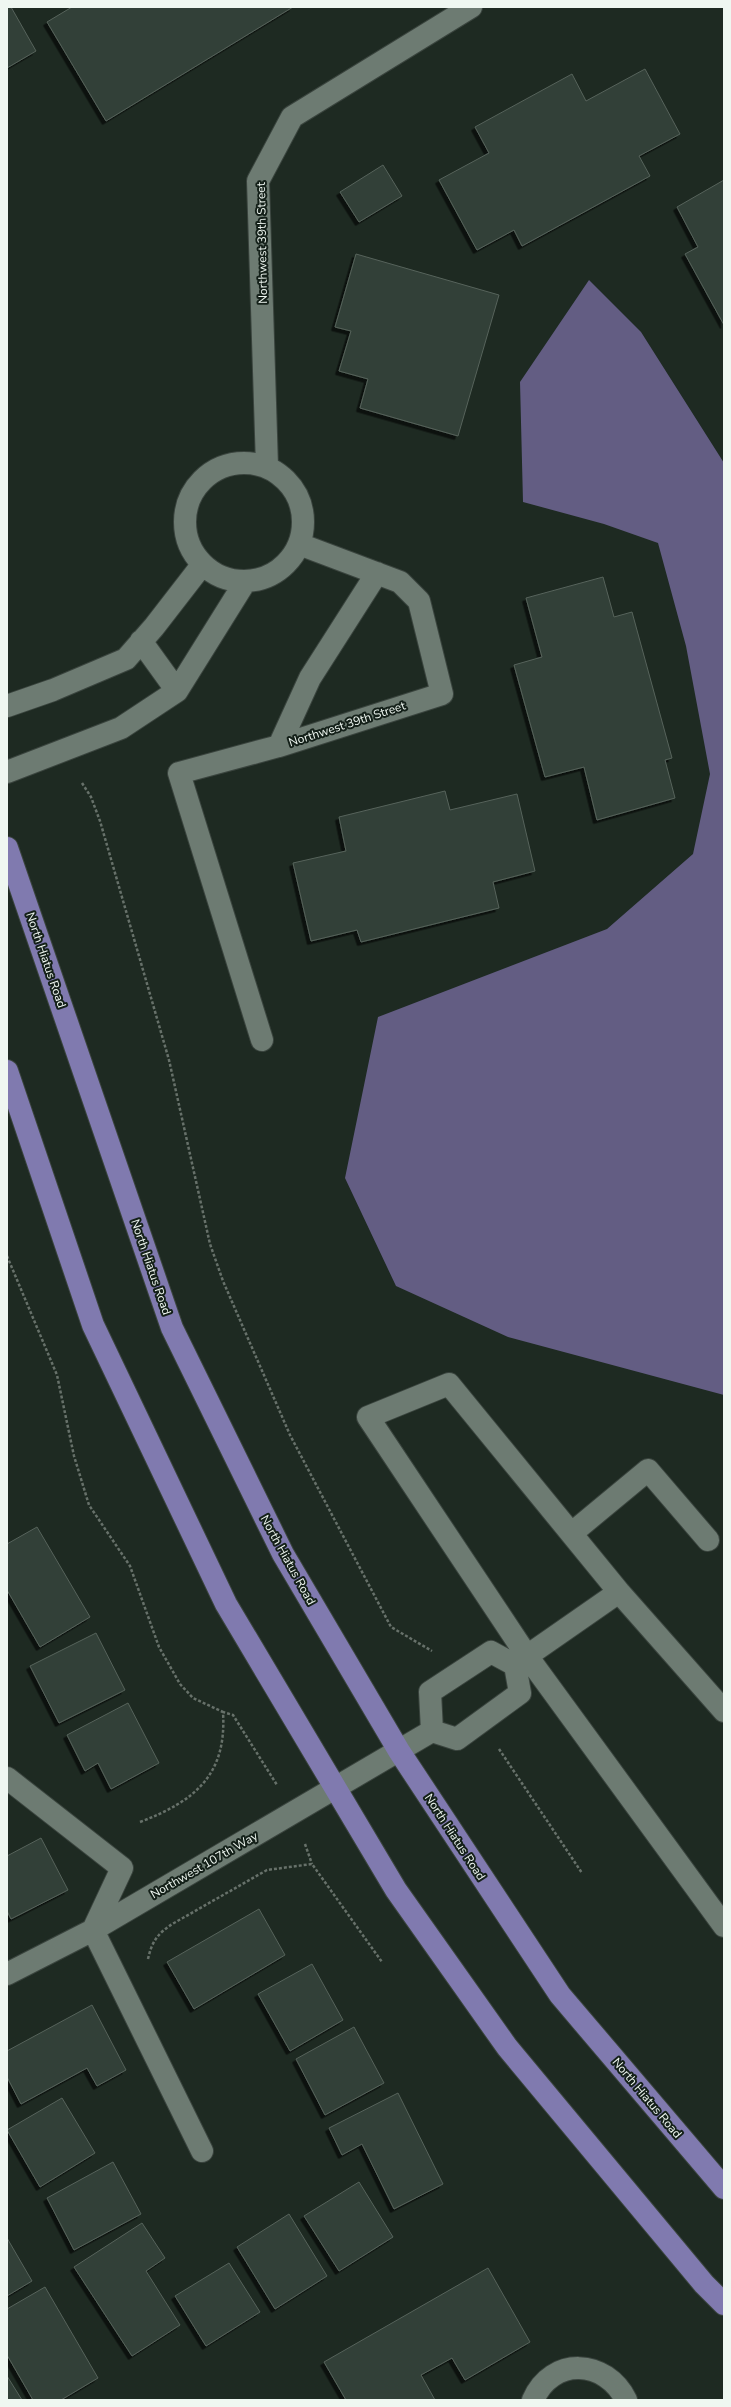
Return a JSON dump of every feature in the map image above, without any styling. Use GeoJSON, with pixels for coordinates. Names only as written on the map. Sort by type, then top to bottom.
{"type":"FeatureCollection","features":[{"type":"Feature","properties":{"kind":"main road","name":"North Hiatus Road"},"geometry":{"type":"LineString","coordinates":[[7,848],[172,1328],[283,1554],[399,1752],[560,1995],[724,2188]]}},
{"type":"Feature","properties":{"kind":"main road"},"geometry":{"type":"LineString","coordinates":[[7,1071],[93,1325],[226,1604],[396,1890],[507,2047],[704,2284],[724,2304]]}},
{"type":"Feature","properties":{"kind":"street","name":"Northwest 39th Street"},"geometry":{"type":"LineString","coordinates":[[267,466],[258,181],[292,118],[471,7]]}},
{"type":"Feature","properties":{"kind":"street"},"geometry":{"type":"LineString","coordinates":[[244,462],[267,466],[286,479],[300,498],[304,521],[299,544],[287,564],[267,577],[245,582],[222,578],[202,565],[189,546],[185,522],[189,500],[202,480],[221,467],[244,462]]}},
{"type":"Feature","properties":{"kind":"street","name":"Northwest 39th Street"},"geometry":{"type":"LineString","coordinates":[[279,746],[442,694],[419,601],[400,582],[299,544]]}},
{"type":"Feature","properties":{"kind":"street"},"geometry":{"type":"LineString","coordinates":[[7,706],[53,690],[126,659],[202,565]]}},
{"type":"Feature","properties":{"kind":"street","name":"Northwest 39th Street"},"geometry":{"type":"LineString","coordinates":[[279,746],[310,678],[377,573]]}},
{"type":"Feature","properties":{"kind":"street"},"geometry":{"type":"LineString","coordinates":[[7,772],[121,728],[178,691],[245,582]]}},
{"type":"Feature","properties":{"kind":"street"},"geometry":{"type":"LineString","coordinates":[[141,641],[178,691]]}},
{"type":"Feature","properties":{"kind":"street"},"geometry":{"type":"LineString","coordinates":[[262,1040],[179,773],[279,746]]}},
{"type":"Feature","properties":{"kind":"street"},"geometry":{"type":"LineString","coordinates":[[724,1711],[619,1592],[449,1384],[368,1417],[521,1661],[724,1926]]}},
{"type":"Feature","properties":{"kind":"street"},"geometry":{"type":"LineString","coordinates":[[572,1533],[648,1470],[708,1540]]}},
{"type":"Feature","properties":{"kind":"street"},"geometry":{"type":"LineString","coordinates":[[521,1661],[619,1592]]}},
{"type":"Feature","properties":{"kind":"street"},"geometry":{"type":"LineString","coordinates":[[491,1652],[521,1661],[520,1693],[457,1740],[432,1731],[430,1692],[491,1652]]}},
{"type":"Feature","properties":{"kind":"street","name":"Northwest 107th Way"},"geometry":{"type":"LineString","coordinates":[[7,1974],[93,1930],[399,1752],[432,1731]]}},
{"type":"Feature","properties":{"kind":"street"},"geometry":{"type":"LineString","coordinates":[[7,1778],[122,1868],[93,1930],[202,2150]]}},
{"type":"Feature","properties":{"kind":"street"},"geometry":{"type":"LineString","coordinates":[[533,2400],[537,2391],[550,2377],[568,2369],[587,2368],[606,2374],[620,2387],[626,2400]]}},
{"type":"Feature","properties":{"kind":"path"},"geometry":{"type":"LineString","coordinates":[[82,783],[91,797],[100,822],[169,1060],[208,1237],[223,1281],[290,1435],[390,1627],[437,1654],[453,1677]]}},
{"type":"Feature","properties":{"kind":"path"},"geometry":{"type":"LineString","coordinates":[[7,1256],[57,1375],[74,1456],[89,1505],[130,1566],[156,1640],[180,1684],[193,1698],[233,1715],[294,1813]]}},
{"type":"Feature","properties":{"kind":"path"},"geometry":{"type":"LineString","coordinates":[[140,1822],[158,1816],[186,1800],[199,1790],[210,1776],[217,1763],[224,1737],[223,1712]]}},
{"type":"Feature","properties":{"kind":"path"},"geometry":{"type":"LineString","coordinates":[[482,1721],[515,1775],[582,1874]]}},
{"type":"Feature","properties":{"kind":"path"},"geometry":{"type":"LineString","coordinates":[[148,1959],[152,1944],[160,1931],[267,1870],[312,1864],[382,1962]]}},
{"type":"Feature","properties":{"kind":"shaded area"},"geometry":{"type":"Polygon","coordinates":[[[589,280],[641,332],[724,463],[724,1395],[508,1337],[396,1286],[345,1178],[378,1017],[607,929],[693,854],[710,774],[686,646],[658,543],[604,524],[523,502],[520,382],[589,280]]]}},
{"type":"Feature","properties":{"kind":"building"},"geometry":{"type":"Polygon","coordinates":[[[7,7],[11,7],[36,51],[7,68],[7,7]]]}},
{"type":"Feature","properties":{"kind":"building"},"geometry":{"type":"Polygon","coordinates":[[[72,7],[293,7],[106,121],[47,22],[72,7]]]}},
{"type":"Feature","properties":{"kind":"building"},"geometry":{"type":"Polygon","coordinates":[[[645,69],[680,134],[639,156],[650,176],[522,246],[514,230],[477,250],[439,180],[489,153],[475,127],[572,74],[586,101],[645,69]]]}},
{"type":"Feature","properties":{"kind":"building"},"geometry":{"type":"Polygon","coordinates":[[[383,165],[402,196],[359,222],[340,192],[383,165]]]}},
{"type":"Feature","properties":{"kind":"building"},"geometry":{"type":"Polygon","coordinates":[[[724,180],[724,325],[685,254],[698,247],[677,207],[724,180]]]}},
{"type":"Feature","properties":{"kind":"building"},"geometry":{"type":"Polygon","coordinates":[[[356,254],[499,295],[458,436],[360,408],[368,379],[339,371],[351,331],[335,327],[356,254]]]}},
{"type":"Feature","properties":{"kind":"building"},"geometry":{"type":"Polygon","coordinates":[[[603,577],[614,617],[632,612],[672,758],[665,760],[675,798],[597,820],[584,767],[545,777],[514,665],[542,657],[526,598],[603,577]]]}},
{"type":"Feature","properties":{"kind":"building"},"geometry":{"type":"Polygon","coordinates":[[[445,791],[450,810],[517,794],[535,871],[493,882],[499,908],[361,942],[357,930],[311,941],[293,863],[346,851],[339,817],[445,791]]]}},
{"type":"Feature","properties":{"kind":"building"},"geometry":{"type":"Polygon","coordinates":[[[37,1527],[90,1617],[40,1647],[7,1590],[7,1544],[37,1527]]]}},
{"type":"Feature","properties":{"kind":"building"},"geometry":{"type":"Polygon","coordinates":[[[96,1633],[125,1690],[59,1723],[30,1666],[96,1633]]]}},
{"type":"Feature","properties":{"kind":"building"},"geometry":{"type":"Polygon","coordinates":[[[128,1703],[159,1763],[111,1789],[98,1763],[85,1771],[67,1735],[128,1703]]]}},
{"type":"Feature","properties":{"kind":"building"},"geometry":{"type":"Polygon","coordinates":[[[41,1838],[68,1890],[11,1919],[7,1911],[7,1856],[41,1838]]]}},
{"type":"Feature","properties":{"kind":"building"},"geometry":{"type":"Polygon","coordinates":[[[259,1909],[285,1955],[194,2009],[167,1962],[259,1909]]]}},
{"type":"Feature","properties":{"kind":"building"},"geometry":{"type":"Polygon","coordinates":[[[312,1964],[343,2020],[290,2051],[258,1994],[312,1964]]]}},
{"type":"Feature","properties":{"kind":"building"},"geometry":{"type":"Polygon","coordinates":[[[92,2005],[126,2070],[97,2086],[87,2068],[21,2104],[7,2077],[7,2051],[92,2005]]]}},
{"type":"Feature","properties":{"kind":"building"},"geometry":{"type":"Polygon","coordinates":[[[354,2027],[384,2083],[325,2115],[296,2059],[354,2027]]]}},
{"type":"Feature","properties":{"kind":"building"},"geometry":{"type":"Polygon","coordinates":[[[398,2093],[443,2184],[394,2209],[362,2144],[342,2155],[329,2128],[398,2093]]]}},
{"type":"Feature","properties":{"kind":"building"},"geometry":{"type":"Polygon","coordinates":[[[62,2098],[95,2153],[40,2187],[7,2130],[62,2098]]]}},
{"type":"Feature","properties":{"kind":"building"},"geometry":{"type":"Polygon","coordinates":[[[113,2162],[141,2214],[74,2250],[47,2198],[113,2162]]]}},
{"type":"Feature","properties":{"kind":"building"},"geometry":{"type":"Polygon","coordinates":[[[359,2182],[393,2237],[339,2271],[304,2216],[359,2182]]]}},
{"type":"Feature","properties":{"kind":"building"},"geometry":{"type":"Polygon","coordinates":[[[289,2214],[327,2276],[275,2309],[237,2247],[289,2214]]]}},
{"type":"Feature","properties":{"kind":"building"},"geometry":{"type":"Polygon","coordinates":[[[142,2223],[165,2258],[146,2271],[180,2325],[132,2356],[74,2267],[142,2223]]]}},
{"type":"Feature","properties":{"kind":"building"},"geometry":{"type":"Polygon","coordinates":[[[7,2238],[32,2281],[7,2296],[7,2238]]]}},
{"type":"Feature","properties":{"kind":"building"},"geometry":{"type":"Polygon","coordinates":[[[229,2263],[260,2312],[206,2346],[175,2296],[229,2263]]]}},
{"type":"Feature","properties":{"kind":"building"},"geometry":{"type":"Polygon","coordinates":[[[488,2268],[530,2342],[465,2380],[452,2358],[421,2375],[435,2400],[346,2400],[324,2362],[488,2268]]]}},
{"type":"Feature","properties":{"kind":"building"},"geometry":{"type":"Polygon","coordinates":[[[45,2287],[98,2378],[61,2400],[33,2400],[7,2355],[7,2309],[45,2287]]]}},
{"type":"Feature","properties":{"kind":"building"},"geometry":{"type":"Polygon","coordinates":[[[7,2376],[22,2400],[7,2400],[7,2376]]]}}]}
